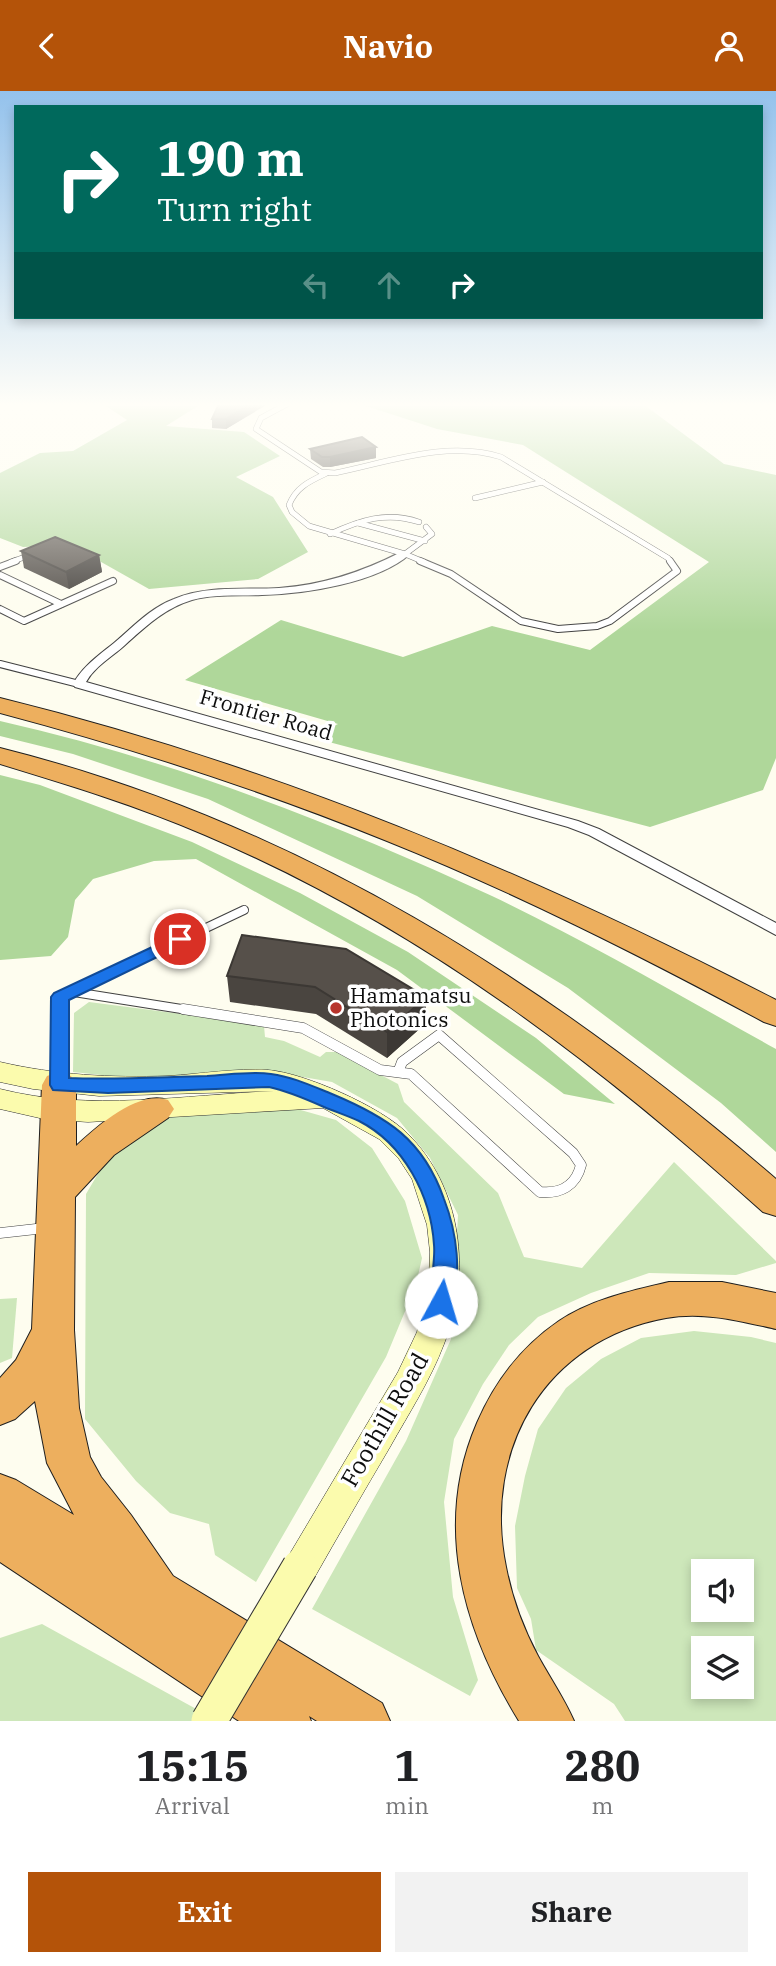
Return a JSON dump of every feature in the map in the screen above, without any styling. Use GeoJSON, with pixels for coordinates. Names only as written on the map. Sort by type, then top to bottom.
{"type":"FeatureCollection","features":[{"type":"Feature","properties":{"kind":"highway"},"geometry":{"type":"LineString","coordinates":[[0,705],[56,719],[232,773],[404,837],[464,861],[591,919],[678,961],[776,1014]]}},
{"type":"Feature","properties":{"kind":"highway"},"geometry":{"type":"LineString","coordinates":[[0,756],[103,786],[180,814],[299,866],[403,921],[461,956],[571,1032],[709,1139],[776,1201]]}},
{"type":"Feature","properties":{"kind":"highway"},"geometry":{"type":"LineString","coordinates":[[59,1098],[53,1331],[57,1408],[69,1463],[85,1493],[115,1531],[157,1594]]}},
{"type":"Feature","properties":{"kind":"highway"},"geometry":{"type":"LineString","coordinates":[[56,1210],[78,1167],[106,1138],[156,1109]]}},
{"type":"Feature","properties":{"kind":"highway"},"geometry":{"type":"LineString","coordinates":[[548,1721],[523,1683],[504,1643],[492,1607],[479,1547],[480,1479],[486,1451],[506,1403],[536,1364],[553,1348],[569,1335],[607,1314],[678,1299],[705,1297],[733,1300],[776,1311]]}},
{"type":"Feature","properties":{"kind":"highway"},"geometry":{"type":"LineString","coordinates":[[0,1405],[20,1389],[33,1373],[53,1331]]}},
{"type":"Feature","properties":{"kind":"highway"},"geometry":{"type":"LineString","coordinates":[[0,1496],[365,1721]]}},
{"type":"Feature","properties":{"kind":"highway"},"geometry":{"type":"LineString","coordinates":[[0,1535],[285,1721]]}},
{"type":"Feature","properties":{"kind":"street"},"geometry":{"type":"LineString","coordinates":[[79,684],[94,666],[157,613],[186,598],[208,594],[327,586],[352,580],[405,554]]}},
{"type":"Feature","properties":{"kind":"street","name":"Frontier Road"},"geometry":{"type":"LineString","coordinates":[[79,684],[573,824],[594,832],[776,930]]}},
{"type":"Feature","properties":{"kind":"street","name":"Foothill Road"},"geometry":{"type":"LineString","coordinates":[[0,1072],[59,1098],[107,1113],[266,1101],[325,1100]]}},
{"type":"Feature","properties":{"kind":"street","name":"Foothill Road"},"geometry":{"type":"LineString","coordinates":[[0,1099],[59,1098],[108,1086],[269,1080],[292,1085],[367,1117],[391,1133],[412,1157],[428,1182],[438,1211],[445,1244],[445,1275],[432,1333],[415,1375],[209,1721]]}},
{"type":"Feature","properties":{"kind":"lane"},"geometry":{"type":"LineString","coordinates":[[313,480],[300,487],[289,505],[292,512],[309,526],[405,554],[451,574],[521,621],[558,629],[597,626],[610,621],[675,575],[677,571],[668,558],[540,480]]}},
{"type":"Feature","properties":{"kind":"lane"},"geometry":{"type":"LineString","coordinates":[[475,498],[543,482]]}},
{"type":"Feature","properties":{"kind":"lane"},"geometry":{"type":"LineString","coordinates":[[330,534],[355,522],[398,515],[419,522]]}},
{"type":"Feature","properties":{"kind":"lane"},"geometry":{"type":"LineString","coordinates":[[355,522],[425,541]]}},
{"type":"Feature","properties":{"kind":"lane"},"geometry":{"type":"LineString","coordinates":[[405,554],[432,534],[426,527]]}},
{"type":"Feature","properties":{"kind":"lane"},"geometry":{"type":"LineString","coordinates":[[0,567],[37,553]]}},
{"type":"Feature","properties":{"kind":"lane"},"geometry":{"type":"LineString","coordinates":[[0,575],[61,604]]}},
{"type":"Feature","properties":{"kind":"lane"},"geometry":{"type":"LineString","coordinates":[[0,609],[24,621],[113,581]]}},
{"type":"Feature","properties":{"kind":"lane"},"geometry":{"type":"LineString","coordinates":[[0,664],[79,684]]}},
{"type":"Feature","properties":{"kind":"lane"},"geometry":{"type":"LineString","coordinates":[[59,1098],[60,997],[244,910]]}},
{"type":"Feature","properties":{"kind":"lane"},"geometry":{"type":"LineString","coordinates":[[74,992],[286,1023],[319,1034],[380,1070],[388,1073],[399,1070],[411,1074],[540,1192],[550,1194],[576,1180],[581,1165],[577,1157],[439,1035],[402,1062],[399,1070]]}},
{"type":"Feature","properties":{"kind":"lane"},"geometry":{"type":"LineString","coordinates":[[0,1233],[56,1210]]}},
{"type":"Feature","properties":{"kind":"green space"},"geometry":{"type":"Polygon","coordinates":[[[0,480],[242,480],[273,497],[308,552],[258,579],[149,589],[71,545],[23,547],[0,538],[0,480]]]}},
{"type":"Feature","properties":{"kind":"green space"},"geometry":{"type":"Polygon","coordinates":[[[579,480],[776,480],[776,758],[763,790],[650,827],[310,737],[338,724],[185,680],[281,620],[403,657],[492,626],[590,650],[709,562],[579,480]]]}},
{"type":"Feature","properties":{"kind":"green space"},"geometry":{"type":"Polygon","coordinates":[[[0,721],[126,754],[250,795],[312,819],[492,896],[635,970],[776,1049],[776,1152],[721,1103],[568,988],[417,896],[208,799],[73,754],[0,736],[0,721]]]}},
{"type":"Feature","properties":{"kind":"green space"},"geometry":{"type":"Polygon","coordinates":[[[0,775],[40,785],[192,842],[300,893],[408,952],[536,1038],[615,1104],[564,1094],[397,970],[196,859],[154,861],[93,879],[75,900],[68,937],[51,956],[0,960],[0,775]]]}},
{"type":"Feature","properties":{"kind":"green space"},"geometry":{"type":"Polygon","coordinates":[[[89,1002],[259,1024],[264,1026],[265,1037],[284,1041],[320,1057],[326,1052],[337,1052],[398,1084],[404,1102],[498,1193],[524,1257],[582,1268],[674,1162],[776,1261],[736,1275],[649,1273],[591,1293],[538,1317],[509,1345],[483,1384],[454,1439],[444,1502],[453,1597],[478,1680],[470,1696],[312,1609],[406,1441],[451,1339],[458,1215],[430,1158],[397,1118],[332,1082],[291,1075],[101,1080],[101,1075],[73,1072],[74,1013],[89,1002]]]}},
{"type":"Feature","properties":{"kind":"green space"},"geometry":{"type":"Polygon","coordinates":[[[290,1107],[336,1120],[372,1148],[405,1201],[422,1258],[416,1285],[386,1357],[256,1582],[215,1555],[209,1524],[170,1513],[136,1481],[85,1419],[86,1194],[105,1162],[136,1133],[171,1115],[290,1107]]]}},
{"type":"Feature","properties":{"kind":"green space"},"geometry":{"type":"Polygon","coordinates":[[[17,1298],[12,1358],[0,1363],[0,1299],[17,1298]]]}},
{"type":"Feature","properties":{"kind":"green space"},"geometry":{"type":"Polygon","coordinates":[[[694,1331],[751,1337],[776,1343],[776,1721],[625,1721],[614,1704],[536,1650],[531,1619],[517,1588],[515,1526],[525,1476],[538,1429],[566,1388],[601,1359],[641,1338],[694,1331]]]}},
{"type":"Feature","properties":{"kind":"green space"},"geometry":{"type":"Polygon","coordinates":[[[42,1624],[218,1721],[0,1721],[0,1638],[42,1624]]]}},
{"type":"Feature","properties":{"kind":"building"},"geometry":{"type":"Polygon","coordinates":[[[55,537],[99,555],[66,572],[21,551],[55,537]]]}},
{"type":"Feature","properties":{"kind":"building"},"geometry":{"type":"Polygon","coordinates":[[[242,935],[346,949],[426,997],[387,1032],[315,987],[227,976],[242,935]]]}},
{"type":"Feature","properties":{"kind":"place","name":"Hamamatsu Photonics"},"geometry":{"type":"Point","coordinates":[336,1008]}},
{"type":"Feature","properties":{"kind":"route"},"geometry":{"type":"LineString","coordinates":[[180,939],[60,997],[60,1085],[108,1086],[269,1080],[292,1085],[367,1117],[391,1133],[412,1157],[428,1182],[445,1244],[445,1275],[441,1302]]}}]}
